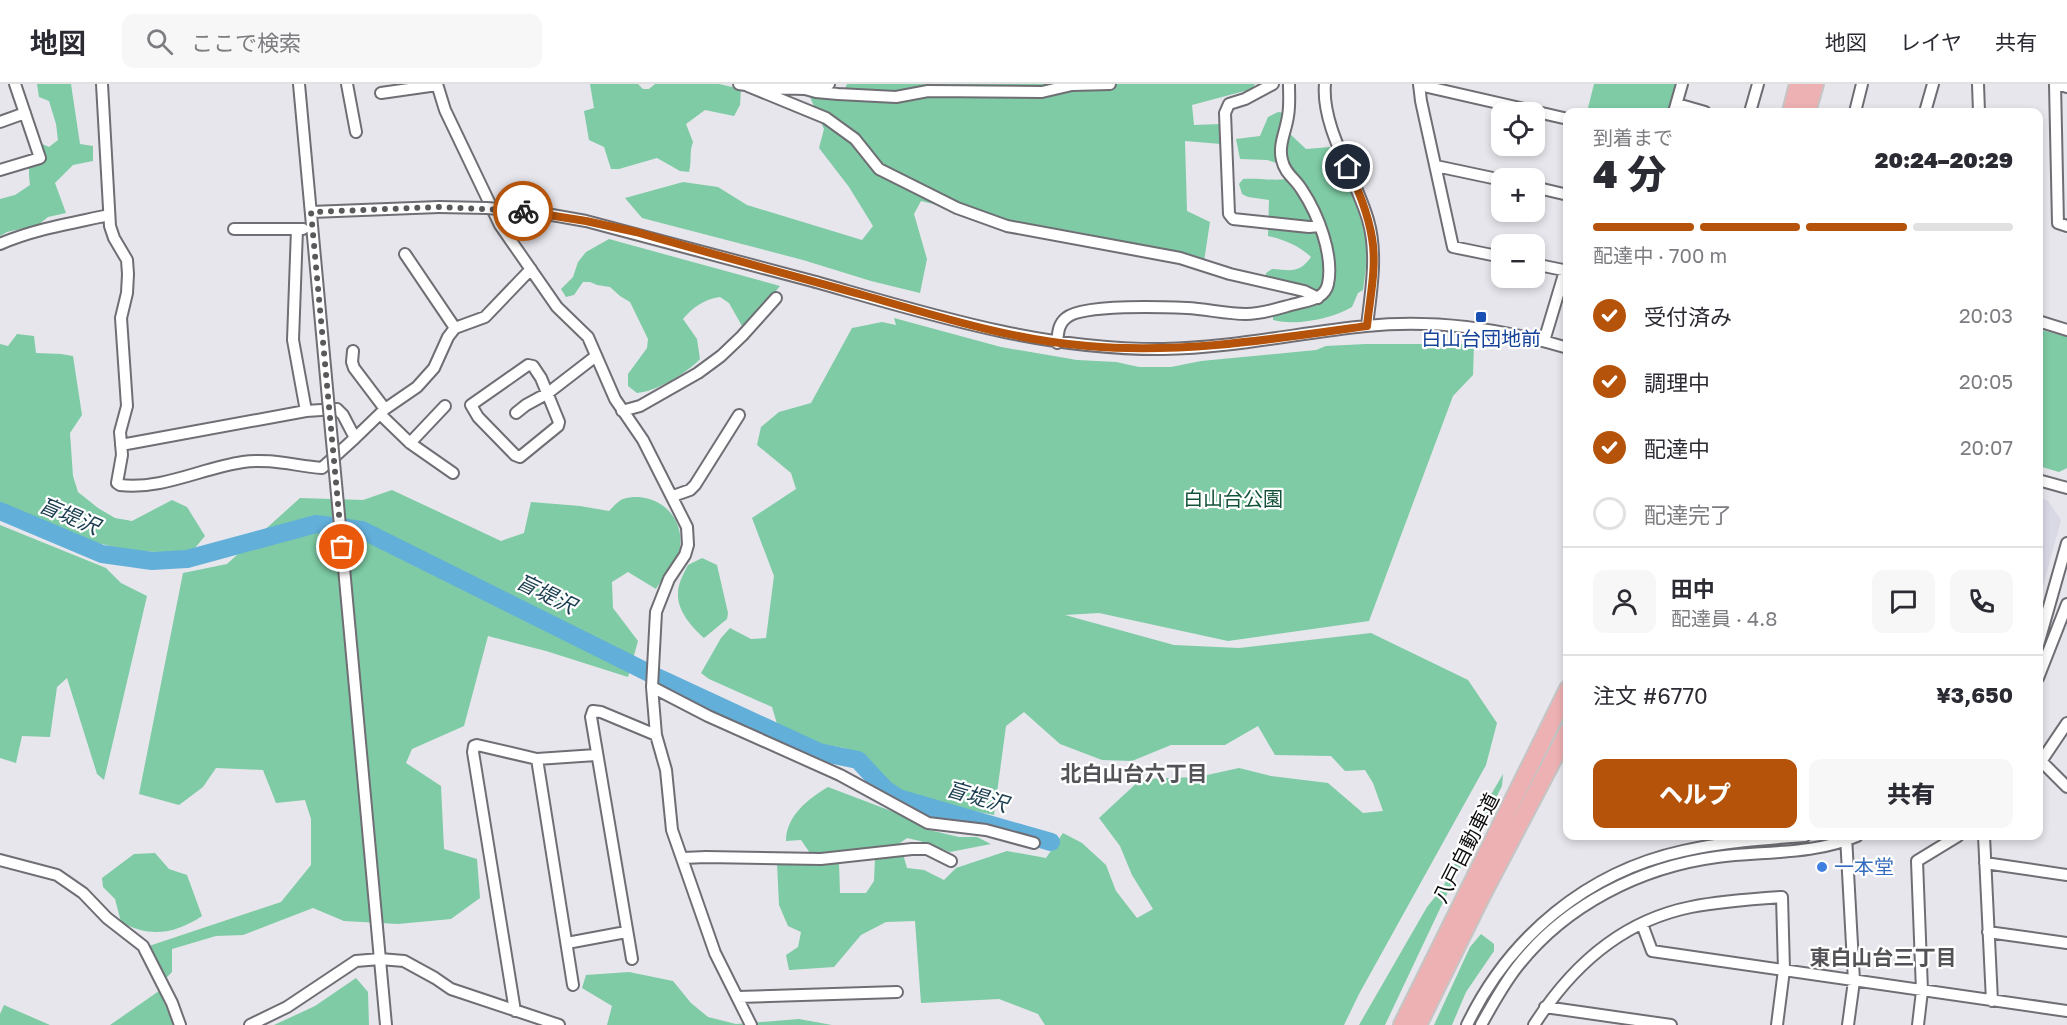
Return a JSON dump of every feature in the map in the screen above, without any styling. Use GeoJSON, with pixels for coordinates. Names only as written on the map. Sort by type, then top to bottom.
{"type":"FeatureCollection","features":[{"type":"Feature","properties":{"kind":"highway"},"geometry":{"type":"LineString","coordinates":[[1792,108],[1798,84]]}},
{"type":"Feature","properties":{"kind":"highway"},"geometry":{"type":"LineString","coordinates":[[1808,108],[1815,84]]}},
{"type":"Feature","properties":{"kind":"highway","name":"八戸自動車道"},"geometry":{"type":"LineString","coordinates":[[1402,1025],[1563,699]]}},
{"type":"Feature","properties":{"kind":"highway","name":"八戸自動車道"},"geometry":{"type":"LineString","coordinates":[[1418,1025],[1481,897],[1563,741]]}},
{"type":"Feature","properties":{"kind":"street"},"geometry":{"type":"LineString","coordinates":[[0,170],[40,158],[15,84]]}},
{"type":"Feature","properties":{"kind":"street"},"geometry":{"type":"LineString","coordinates":[[102,84],[109,214],[114,238],[127,260],[128,274],[122,318],[128,394],[120,432],[122,454],[117,483],[120,485],[142,486],[221,466],[259,460],[322,468],[382,412],[417,387],[434,368],[448,337],[455,328],[485,317],[531,269]]}},
{"type":"Feature","properties":{"kind":"street"},"geometry":{"type":"LineString","coordinates":[[299,84],[386,1025]]}},
{"type":"Feature","properties":{"kind":"street"},"geometry":{"type":"LineString","coordinates":[[347,84],[356,132]]}},
{"type":"Feature","properties":{"kind":"street"},"geometry":{"type":"LineString","coordinates":[[381,93],[437,84],[445,110],[500,225],[557,307],[588,338],[622,411],[643,440],[687,527],[688,545],[685,555],[669,579],[656,612],[652,687],[656,735],[666,770],[672,830],[712,945],[751,1025]]}},
{"type":"Feature","properties":{"kind":"street"},"geometry":{"type":"LineString","coordinates":[[805,89],[829,84]]}},
{"type":"Feature","properties":{"kind":"street"},"geometry":{"type":"LineString","coordinates":[[744,85],[805,89],[816,92],[839,89],[896,96],[928,91],[1042,92],[1072,85],[1110,84]]}},
{"type":"Feature","properties":{"kind":"street"},"geometry":{"type":"LineString","coordinates":[[1273,84],[1245,99],[1229,104],[1225,113],[1229,214],[1233,219],[1309,227],[1319,226]]}},
{"type":"Feature","properties":{"kind":"street"},"geometry":{"type":"LineString","coordinates":[[1057,343],[1059,326],[1065,318],[1074,313],[1144,307],[1187,308],[1247,314],[1318,298],[1328,287],[1330,267],[1328,248],[1304,192],[1297,181],[1286,173],[1281,159],[1281,145],[1288,115],[1289,84]]}},
{"type":"Feature","properties":{"kind":"street"},"geometry":{"type":"LineString","coordinates":[[1325,84],[1329,124],[1361,199],[1373,240],[1367,326]]}},
{"type":"Feature","properties":{"kind":"street"},"geometry":{"type":"LineString","coordinates":[[1675,108],[1682,84]]}},
{"type":"Feature","properties":{"kind":"street"},"geometry":{"type":"LineString","coordinates":[[1751,108],[1758,84]]}},
{"type":"Feature","properties":{"kind":"street"},"geometry":{"type":"LineString","coordinates":[[1856,108],[1862,84]]}},
{"type":"Feature","properties":{"kind":"street"},"geometry":{"type":"LineString","coordinates":[[1926,108],[1933,84]]}},
{"type":"Feature","properties":{"kind":"street"},"geometry":{"type":"LineString","coordinates":[[1978,84],[1979,108]]}},
{"type":"Feature","properties":{"kind":"street"},"geometry":{"type":"LineString","coordinates":[[2067,87],[2056,84],[2058,223],[2067,226]]}},
{"type":"Feature","properties":{"kind":"street"},"geometry":{"type":"LineString","coordinates":[[744,85],[826,118],[855,139],[879,169],[957,208],[1007,226],[1180,258],[1230,274],[1304,291],[1318,298]]}},
{"type":"Feature","properties":{"kind":"street"},"geometry":{"type":"LineString","coordinates":[[1491,255],[1453,247],[1419,85],[1563,118]]}},
{"type":"Feature","properties":{"kind":"street"},"geometry":{"type":"LineString","coordinates":[[0,122],[25,113]]}},
{"type":"Feature","properties":{"kind":"street"},"geometry":{"type":"LineString","coordinates":[[1436,166],[1491,178]]}},
{"type":"Feature","properties":{"kind":"street"},"geometry":{"type":"LineString","coordinates":[[1545,190],[1563,194]]}},
{"type":"Feature","properties":{"kind":"street"},"geometry":{"type":"LineString","coordinates":[[311,212],[439,207],[535,212],[586,221],[947,319],[1057,343],[1127,348],[1192,347],[1246,343],[1367,326],[1439,325],[1484,329],[1563,347]]}},
{"type":"Feature","properties":{"kind":"street"},"geometry":{"type":"LineString","coordinates":[[0,244],[11,239],[109,214]]}},
{"type":"Feature","properties":{"kind":"street"},"geometry":{"type":"LineString","coordinates":[[234,230],[312,229]]}},
{"type":"Feature","properties":{"kind":"street"},"geometry":{"type":"LineString","coordinates":[[297,230],[293,340],[306,411]]}},
{"type":"Feature","properties":{"kind":"street"},"geometry":{"type":"LineString","coordinates":[[405,255],[455,328]]}},
{"type":"Feature","properties":{"kind":"street"},"geometry":{"type":"LineString","coordinates":[[1545,266],[1563,270]]}},
{"type":"Feature","properties":{"kind":"street"},"geometry":{"type":"LineString","coordinates":[[1544,341],[1563,281]]}},
{"type":"Feature","properties":{"kind":"street"},"geometry":{"type":"LineString","coordinates":[[622,411],[640,406],[698,373],[742,336],[776,298]]}},
{"type":"Feature","properties":{"kind":"street"},"geometry":{"type":"LineString","coordinates":[[2043,323],[2067,330]]}},
{"type":"Feature","properties":{"kind":"street"},"geometry":{"type":"LineString","coordinates":[[352,351],[354,368],[382,412],[410,443],[453,473]]}},
{"type":"Feature","properties":{"kind":"street"},"geometry":{"type":"LineString","coordinates":[[516,413],[525,405],[548,393],[596,356]]}},
{"type":"Feature","properties":{"kind":"street"},"geometry":{"type":"LineString","coordinates":[[528,365],[533,366],[548,393],[559,422],[558,426],[520,457],[515,455],[478,417],[471,405],[528,365]]}},
{"type":"Feature","properties":{"kind":"street"},"geometry":{"type":"LineString","coordinates":[[410,443],[445,406]]}},
{"type":"Feature","properties":{"kind":"street"},"geometry":{"type":"LineString","coordinates":[[122,445],[306,411],[337,409],[343,415],[355,438]]}},
{"type":"Feature","properties":{"kind":"street"},"geometry":{"type":"LineString","coordinates":[[673,496],[690,490],[695,485],[739,415]]}},
{"type":"Feature","properties":{"kind":"street"},"geometry":{"type":"LineString","coordinates":[[2043,481],[2067,488]]}},
{"type":"Feature","properties":{"kind":"street"},"geometry":{"type":"LineString","coordinates":[[2043,627],[2067,543]]}},
{"type":"Feature","properties":{"kind":"street"},"geometry":{"type":"LineString","coordinates":[[2043,665],[2067,604]]}},
{"type":"Feature","properties":{"kind":"street"},"geometry":{"type":"LineString","coordinates":[[652,687],[708,716],[840,775],[901,806],[928,823],[986,830],[1034,843]]}},
{"type":"Feature","properties":{"kind":"street"},"geometry":{"type":"LineString","coordinates":[[632,959],[591,717],[593,711],[601,712],[656,735]]}},
{"type":"Feature","properties":{"kind":"street"},"geometry":{"type":"LineString","coordinates":[[2043,759],[2067,723]]}},
{"type":"Feature","properties":{"kind":"street"},"geometry":{"type":"LineString","coordinates":[[515,1011],[473,752],[474,746],[537,759],[596,755]]}},
{"type":"Feature","properties":{"kind":"street"},"geometry":{"type":"LineString","coordinates":[[537,759],[573,985]]}},
{"type":"Feature","properties":{"kind":"street"},"geometry":{"type":"LineString","coordinates":[[2043,767],[2067,787]]}},
{"type":"Feature","properties":{"kind":"street"},"geometry":{"type":"LineString","coordinates":[[1467,1025],[1493,979],[1512,952],[1537,926],[1562,906],[1599,881],[1641,863],[1725,840]]}},
{"type":"Feature","properties":{"kind":"street"},"geometry":{"type":"LineString","coordinates":[[1481,1025],[1495,999],[1524,959],[1543,938],[1596,897],[1632,880],[1674,865],[1717,857],[1810,848],[1839,840]]}},
{"type":"Feature","properties":{"kind":"street"},"geometry":{"type":"LineString","coordinates":[[1848,1025],[1854,981],[1850,840]]}},
{"type":"Feature","properties":{"kind":"street"},"geometry":{"type":"LineString","coordinates":[[1918,1025],[1922,991],[1917,861],[1951,840]]}},
{"type":"Feature","properties":{"kind":"street"},"geometry":{"type":"LineString","coordinates":[[1984,840],[1992,1001]]}},
{"type":"Feature","properties":{"kind":"street"},"geometry":{"type":"LineString","coordinates":[[683,858],[821,859],[927,849],[951,861]]}},
{"type":"Feature","properties":{"kind":"street"},"geometry":{"type":"LineString","coordinates":[[0,860],[57,875],[83,893],[107,918],[142,946],[172,1003],[180,1025]]}},
{"type":"Feature","properties":{"kind":"street"},"geometry":{"type":"LineString","coordinates":[[1985,863],[2067,875]]}},
{"type":"Feature","properties":{"kind":"street"},"geometry":{"type":"LineString","coordinates":[[1534,1025],[1563,983],[1582,964],[1615,939],[1642,924],[1690,907],[1782,897],[1785,970],[1777,1025]]}},
{"type":"Feature","properties":{"kind":"street"},"geometry":{"type":"LineString","coordinates":[[1642,924],[1652,951],[2067,1011]]}},
{"type":"Feature","properties":{"kind":"street"},"geometry":{"type":"LineString","coordinates":[[567,943],[626,932]]}},
{"type":"Feature","properties":{"kind":"street"},"geometry":{"type":"LineString","coordinates":[[1988,932],[2067,943]]}},
{"type":"Feature","properties":{"kind":"street"},"geometry":{"type":"LineString","coordinates":[[250,1025],[287,1007],[356,961],[380,958],[404,961],[451,989],[559,1025]]}},
{"type":"Feature","properties":{"kind":"street"},"geometry":{"type":"LineString","coordinates":[[738,997],[897,992]]}},
{"type":"Feature","properties":{"kind":"street"},"geometry":{"type":"LineString","coordinates":[[1545,1007],[1671,1025]]}},
{"type":"Feature","properties":{"kind":"shaded area"},"geometry":{"type":"Polygon","coordinates":[[[2043,499],[2048,501],[2061,520],[2043,586],[2043,499]]]}},
{"type":"Feature","properties":{"kind":"green space"},"geometry":{"type":"Polygon","coordinates":[[[37,84],[71,84],[80,144],[93,146],[93,161],[73,165],[55,183],[66,213],[48,217],[38,225],[7,232],[0,236],[0,199],[15,195],[30,185],[30,162],[36,148],[40,143],[49,147],[58,140],[49,101],[39,97],[37,84]]]}},
{"type":"Feature","properties":{"kind":"green space"},"geometry":{"type":"Polygon","coordinates":[[[590,84],[638,84],[643,89],[649,89],[655,84],[719,84],[741,89],[740,105],[734,116],[705,110],[686,124],[693,142],[689,172],[680,171],[657,158],[619,169],[611,169],[604,147],[589,140],[584,111],[594,108],[590,84]]]}},
{"type":"Feature","properties":{"kind":"green space"},"geometry":{"type":"Polygon","coordinates":[[[847,84],[1255,84],[1252,89],[1192,105],[1194,125],[1220,124],[1221,144],[1185,141],[1187,211],[1210,222],[1204,261],[1078,232],[1002,221],[921,201],[914,214],[927,259],[920,293],[642,218],[625,198],[683,182],[718,187],[747,205],[862,240],[873,226],[849,187],[819,148],[824,129],[810,97],[840,100],[847,84]]]}},
{"type":"Feature","properties":{"kind":"green space"},"geometry":{"type":"Polygon","coordinates":[[[1594,84],[1678,84],[1670,108],[1588,108],[1594,84]]]}},
{"type":"Feature","properties":{"kind":"green space"},"geometry":{"type":"Polygon","coordinates":[[[1278,112],[1284,113],[1289,133],[1306,149],[1330,147],[1352,194],[1366,243],[1363,290],[1358,293],[1352,307],[1334,315],[1303,322],[1273,320],[1273,316],[1317,303],[1266,279],[1266,273],[1272,269],[1298,269],[1311,257],[1291,244],[1268,236],[1269,200],[1242,194],[1239,184],[1243,179],[1287,179],[1287,166],[1267,160],[1240,159],[1236,139],[1260,136],[1268,117],[1278,112]]]}},
{"type":"Feature","properties":{"kind":"green space"},"geometry":{"type":"Polygon","coordinates":[[[609,239],[780,286],[753,319],[742,326],[729,303],[720,297],[695,307],[683,319],[697,339],[700,359],[670,381],[637,393],[628,386],[628,374],[647,348],[648,339],[630,302],[610,287],[590,282],[583,282],[574,295],[566,297],[561,289],[573,277],[578,262],[586,252],[609,239]]]}},
{"type":"Feature","properties":{"kind":"green space","name":"白山台公園"},"geometry":{"type":"Polygon","coordinates":[[[894,318],[1001,347],[1077,360],[1116,362],[1139,367],[1171,367],[1201,361],[1316,350],[1326,346],[1474,344],[1473,375],[1453,396],[1369,621],[1228,641],[1099,613],[1065,615],[1174,645],[1239,648],[1371,633],[1468,680],[1497,723],[1486,765],[1344,1025],[1045,1025],[1038,1014],[999,999],[921,1003],[915,921],[886,922],[861,935],[834,967],[789,970],[786,955],[798,947],[801,932],[788,926],[779,905],[777,863],[839,863],[840,893],[866,893],[874,881],[875,858],[903,854],[907,868],[924,870],[944,880],[956,868],[1007,851],[1046,858],[1063,833],[1082,843],[1106,865],[1116,891],[1137,918],[1153,909],[1132,875],[1120,846],[1099,818],[1141,779],[1198,777],[1239,768],[1271,776],[1328,783],[1363,813],[1383,811],[1373,783],[1365,770],[1345,771],[1331,756],[1275,755],[1258,726],[1225,745],[1171,745],[1132,761],[1102,760],[1060,744],[1024,712],[1006,726],[994,815],[948,806],[898,790],[866,759],[845,748],[815,743],[778,727],[772,707],[709,679],[701,673],[721,638],[730,628],[751,639],[766,638],[774,576],[752,518],[796,489],[791,473],[757,445],[761,427],[779,412],[811,403],[852,328],[882,322],[896,325],[894,318]]]}},
{"type":"Feature","properties":{"kind":"green space"},"geometry":{"type":"Polygon","coordinates":[[[2043,330],[2067,337],[2067,468],[2059,472],[2043,467],[2043,330]]]}},
{"type":"Feature","properties":{"kind":"green space"},"geometry":{"type":"Polygon","coordinates":[[[17,334],[34,336],[36,353],[73,356],[82,415],[70,433],[73,476],[78,492],[115,518],[132,521],[172,500],[187,507],[205,536],[194,548],[187,552],[143,551],[101,544],[0,507],[0,344],[8,346],[17,334]]]}},
{"type":"Feature","properties":{"kind":"green space"},"geometry":{"type":"Polygon","coordinates":[[[392,490],[501,541],[524,533],[531,502],[609,511],[623,499],[646,498],[665,507],[672,515],[678,525],[680,548],[656,589],[628,572],[612,582],[613,608],[638,641],[628,677],[546,651],[488,636],[464,726],[412,749],[406,763],[441,786],[444,849],[477,859],[480,898],[451,919],[398,924],[344,921],[313,908],[243,935],[216,936],[172,949],[172,972],[165,979],[149,946],[281,902],[311,865],[311,819],[305,800],[276,803],[263,770],[216,768],[203,787],[179,805],[139,794],[183,573],[227,564],[300,498],[363,500],[392,490]]]}},
{"type":"Feature","properties":{"kind":"green space"},"geometry":{"type":"Polygon","coordinates":[[[0,525],[106,568],[121,583],[147,596],[104,780],[97,774],[67,678],[57,687],[50,737],[22,736],[16,763],[0,758],[0,525]]]}},
{"type":"Feature","properties":{"kind":"green space"},"geometry":{"type":"Polygon","coordinates":[[[702,558],[717,565],[728,613],[727,619],[704,638],[690,624],[678,600],[680,582],[688,565],[702,558]]]}},
{"type":"Feature","properties":{"kind":"green space"},"geometry":{"type":"Polygon","coordinates":[[[1503,774],[1502,786],[1446,896],[1385,1025],[1359,1025],[1427,907],[1443,887],[1503,774]]]}},
{"type":"Feature","properties":{"kind":"green space"},"geometry":{"type":"Polygon","coordinates":[[[828,787],[907,817],[925,829],[959,837],[977,837],[991,844],[950,852],[907,838],[896,846],[810,853],[801,840],[786,841],[794,816],[813,797],[828,787]]]}},
{"type":"Feature","properties":{"kind":"green space"},"geometry":{"type":"Polygon","coordinates":[[[155,853],[169,869],[187,875],[202,916],[182,927],[162,932],[142,930],[121,922],[115,899],[103,887],[102,878],[134,854],[155,853]]]}},
{"type":"Feature","properties":{"kind":"green space"},"geometry":{"type":"Polygon","coordinates":[[[1481,934],[1494,944],[1494,951],[1466,992],[1452,1025],[1434,1025],[1470,947],[1481,934]]]}},
{"type":"Feature","properties":{"kind":"green space"},"geometry":{"type":"Polygon","coordinates":[[[629,972],[673,981],[691,1003],[708,1017],[736,1024],[799,1019],[832,1025],[607,1025],[612,1006],[582,988],[586,975],[629,972]]]}},
{"type":"Feature","properties":{"kind":"green space"},"geometry":{"type":"Polygon","coordinates":[[[356,978],[368,992],[369,1025],[274,1025],[315,1006],[356,978]]]}},
{"type":"Feature","properties":{"kind":"green space"},"geometry":{"type":"Polygon","coordinates":[[[159,991],[174,1025],[110,1025],[159,991]]]}},
{"type":"Feature","properties":{"kind":"green space"},"geometry":{"type":"Polygon","coordinates":[[[4,1005],[50,1025],[0,1025],[0,1014],[4,1005]]]}},
{"type":"Feature","properties":{"kind":"waterway","name":"盲堤沢"},"geometry":{"type":"LineString","coordinates":[[0,511],[102,554],[152,561],[187,559],[316,524],[362,530],[661,679],[819,752],[858,760],[885,789],[898,798],[1051,842]]}},
{"type":"Feature","properties":{"kind":"way so far"},"geometry":{"type":"LineString","coordinates":[[342,547],[311,212],[439,207],[523,211]]}},
{"type":"Feature","properties":{"kind":"place","name":"白山台団地前"},"geometry":{"type":"Point","coordinates":[1481,317]}},
{"type":"Feature","properties":{"kind":"place","name":"一本堂"},"geometry":{"type":"Point","coordinates":[1822,867]}},
{"type":"Feature","properties":{"kind":"district","name":"北白山台六丁目"},"geometry":{"type":"Point","coordinates":[1134,774]}},
{"type":"Feature","properties":{"kind":"district","name":"東白山台三丁目"},"geometry":{"type":"Point","coordinates":[1883,958]}},
{"type":"Feature","properties":{"kind":"route"},"geometry":{"type":"LineString","coordinates":[[523,211],[636,232],[947,319],[1018,336],[1089,346],[1162,349],[1246,343],[1367,326],[1373,240],[1369,221],[1348,167]]}}]}
